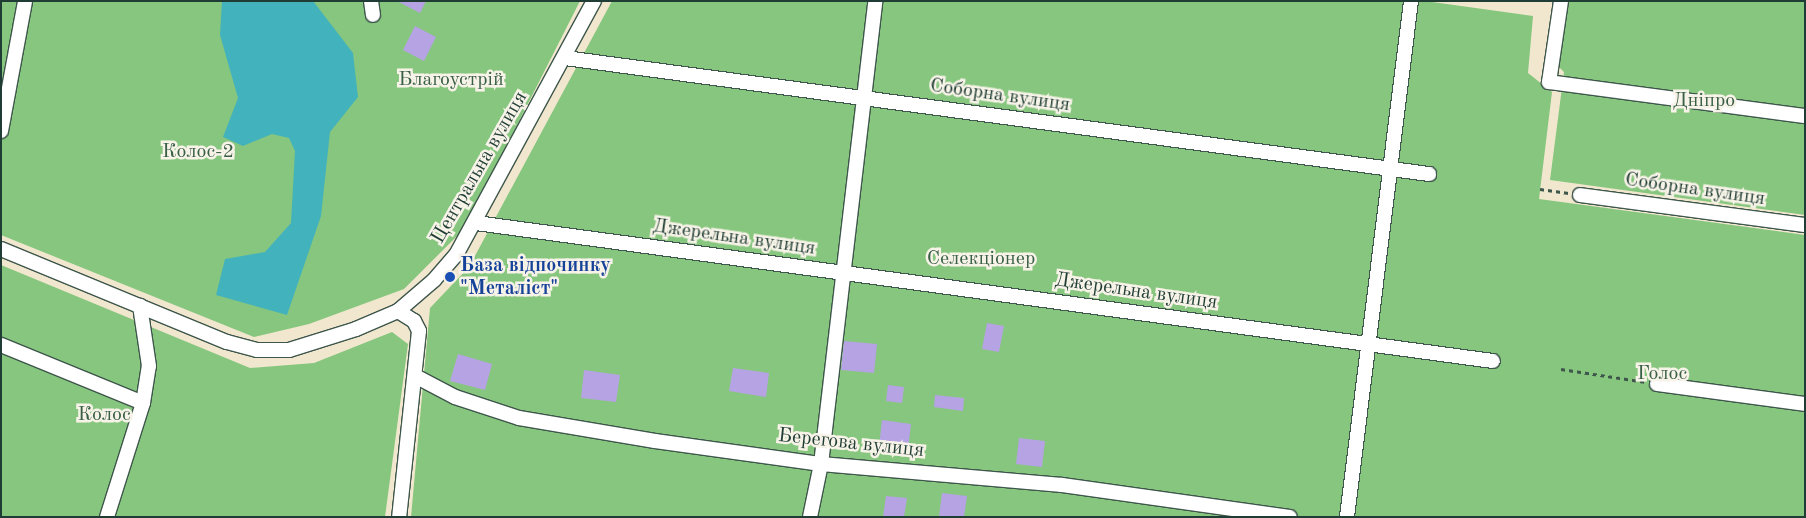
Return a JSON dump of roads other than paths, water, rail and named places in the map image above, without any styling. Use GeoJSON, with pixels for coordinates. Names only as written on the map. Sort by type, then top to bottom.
{"type":"FeatureCollection","features":[{"type":"Feature","properties":{"kind":"street"},"geometry":{"type":"LineString","coordinates":[[1,132],[25,1]]}},
{"type":"Feature","properties":{"kind":"street","name":"Центральна вулиця"},"geometry":{"type":"LineString","coordinates":[[1,250],[227,342],[257,350],[289,350],[322,342],[398,311],[434,280],[456,255],[476,223],[566,58],[594,1]]}},
{"type":"Feature","properties":{"kind":"street"},"geometry":{"type":"LineString","coordinates":[[810,517],[821,464],[875,1]]}},
{"type":"Feature","properties":{"kind":"street"},"geometry":{"type":"LineString","coordinates":[[1347,517],[1367,344],[1412,1]]}},
{"type":"Feature","properties":{"kind":"street"},"geometry":{"type":"LineString","coordinates":[[1561,1],[1549,82],[1805,116]]}},
{"type":"Feature","properties":{"kind":"street","name":"Соборна вулиця"},"geometry":{"type":"LineString","coordinates":[[566,58],[1429,174]]}},
{"type":"Feature","properties":{"kind":"street","name":"Соборна вулиця"},"geometry":{"type":"LineString","coordinates":[[1580,195],[1805,225]]}},
{"type":"Feature","properties":{"kind":"street","name":"Джерельна вулиця"},"geometry":{"type":"LineString","coordinates":[[476,223],[1493,361]]}},
{"type":"Feature","properties":{"kind":"street"},"geometry":{"type":"LineString","coordinates":[[107,517],[143,403],[149,366],[140,306]]}},
{"type":"Feature","properties":{"kind":"street"},"geometry":{"type":"LineString","coordinates":[[398,311],[414,321],[419,331],[417,377],[399,517]]}},
{"type":"Feature","properties":{"kind":"street"},"geometry":{"type":"LineString","coordinates":[[1,346],[143,403]]}},
{"type":"Feature","properties":{"kind":"street","name":"Берегова вулиця"},"geometry":{"type":"LineString","coordinates":[[417,377],[455,397],[519,418],[821,464],[1062,485],[1290,517]]}},
{"type":"Feature","properties":{"kind":"street"},"geometry":{"type":"LineString","coordinates":[[1657,384],[1805,404]]}},
{"type":"Feature","properties":{"kind":"water"},"geometry":{"type":"Polygon","coordinates":[[[222,1],[313,1],[353,53],[358,97],[330,132],[321,216],[287,315],[216,295],[225,259],[265,252],[291,223],[295,151],[289,138],[272,134],[243,146],[223,137],[238,98],[220,35],[222,1]]]}},
{"type":"Feature","properties":{"kind":"place","name":"База відпочинку \"Металіст\""},"geometry":{"type":"Point","coordinates":[450,277]}},
{"type":"Feature","properties":{"kind":"park label","name":"Благоустрій"},"geometry":{"type":"Point","coordinates":[451,80]}},
{"type":"Feature","properties":{"kind":"park label","name":"Дніпро"},"geometry":{"type":"Point","coordinates":[1704,101]}},
{"type":"Feature","properties":{"kind":"park label","name":"Колос-2"},"geometry":{"type":"Point","coordinates":[198,152]}},
{"type":"Feature","properties":{"kind":"park label","name":"Селекціонер"},"geometry":{"type":"Point","coordinates":[981,259]}},
{"type":"Feature","properties":{"kind":"park label","name":"Голос"},"geometry":{"type":"Point","coordinates":[1662,374]}},
{"type":"Feature","properties":{"kind":"park label","name":"Колос"},"geometry":{"type":"Point","coordinates":[104,415]}}]}
